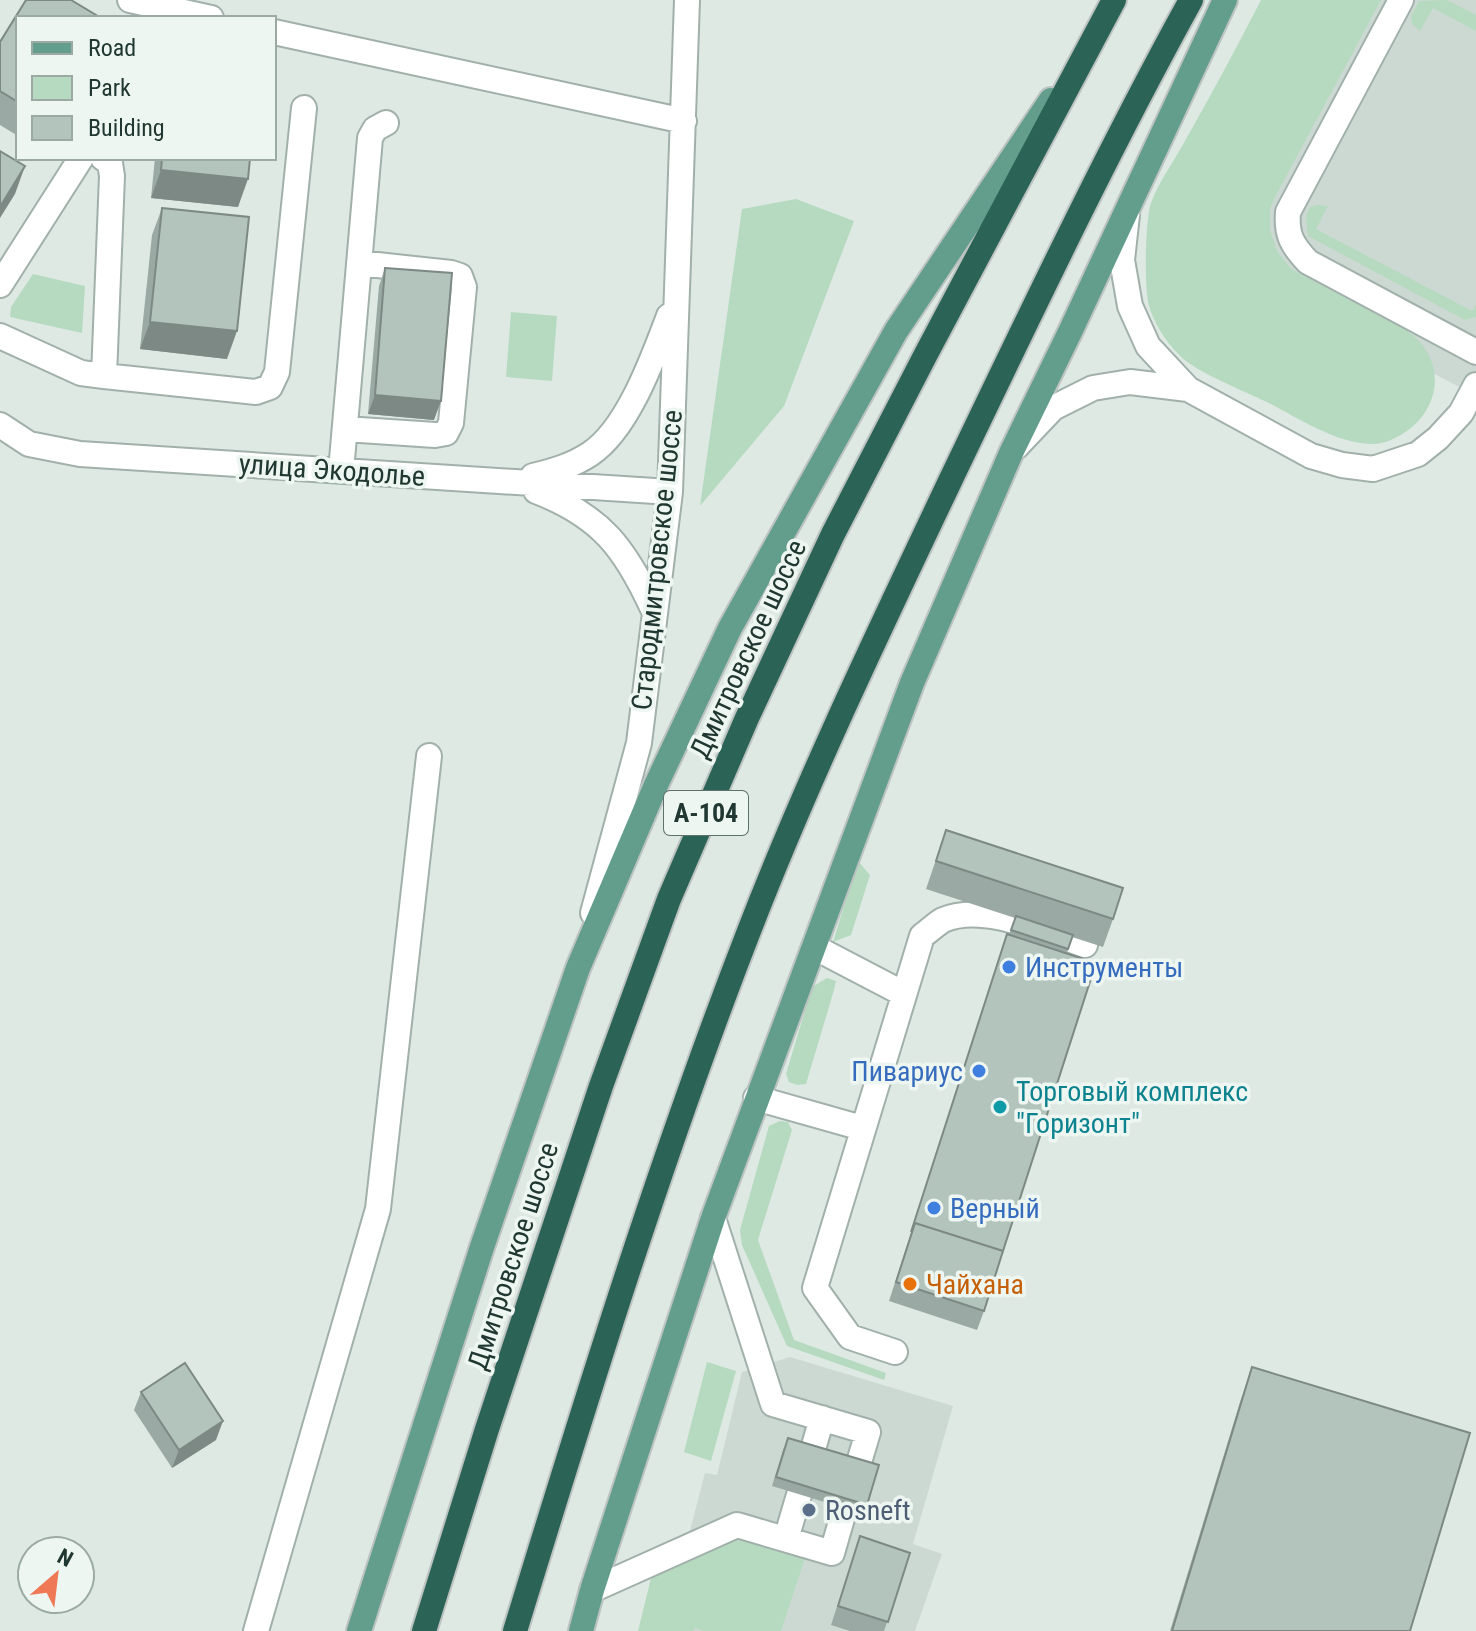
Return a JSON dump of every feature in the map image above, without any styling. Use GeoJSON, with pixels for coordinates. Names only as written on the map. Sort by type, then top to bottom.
{"type":"FeatureCollection","features":[{"type":"Feature","properties":{"kind":"highway","name":"Дмитровское шоссе"},"geometry":{"type":"LineString","coordinates":[[424,1631],[596,1101],[669,899],[747,718],[833,534],[1114,0]]}},
{"type":"Feature","properties":{"kind":"highway","name":"А-104"},"geometry":{"type":"LineString","coordinates":[[515,1631],[676,1130],[749,930],[828,739],[1004,368],[1142,89],[1191,0]]}},
{"type":"Feature","properties":{"kind":"main road"},"geometry":{"type":"LineString","coordinates":[[581,1631],[713,1218],[912,683],[1011,453],[1225,0]]}},
{"type":"Feature","properties":{"kind":"main road"},"geometry":{"type":"LineString","coordinates":[[359,1631],[482,1247],[578,968],[656,785],[737,614],[896,331],[1092,39]]}},
{"type":"Feature","properties":{"kind":"street"},"geometry":{"type":"LineString","coordinates":[[130,0],[202,16]]}},
{"type":"Feature","properties":{"kind":"street","name":"Стародмитровское шоссе"},"geometry":{"type":"LineString","coordinates":[[578,968],[639,743],[653,609],[670,492],[687,0]]}},
{"type":"Feature","properties":{"kind":"street"},"geometry":{"type":"LineString","coordinates":[[1401,0],[1288,212],[1287,231],[1292,246],[1308,262],[1476,352]]}},
{"type":"Feature","properties":{"kind":"street"},"geometry":{"type":"LineString","coordinates":[[276,32],[684,121]]}},
{"type":"Feature","properties":{"kind":"street"},"geometry":{"type":"LineString","coordinates":[[0,336],[81,373],[256,392],[270,387],[277,372],[304,108]]}},
{"type":"Feature","properties":{"kind":"street"},"geometry":{"type":"LineString","coordinates":[[341,471],[370,138],[375,129],[386,123]]}},
{"type":"Feature","properties":{"kind":"street"},"geometry":{"type":"LineString","coordinates":[[0,285],[78,160]]}},
{"type":"Feature","properties":{"kind":"street"},"geometry":{"type":"LineString","coordinates":[[104,376],[112,176],[110,163],[106,160]]}},
{"type":"Feature","properties":{"kind":"street"},"geometry":{"type":"LineString","coordinates":[[1128,209],[1122,260],[1130,306],[1148,346],[1188,389],[1311,456],[1342,465],[1373,469],[1418,454],[1461,413],[1476,385]]}},
{"type":"Feature","properties":{"kind":"street"},"geometry":{"type":"LineString","coordinates":[[345,429],[435,435],[446,433],[451,423],[464,287],[460,276],[451,273],[359,263]]}},
{"type":"Feature","properties":{"kind":"street"},"geometry":{"type":"LineString","coordinates":[[511,482],[565,468],[593,453],[619,422],[645,381],[677,295]]}},
{"type":"Feature","properties":{"kind":"street"},"geometry":{"type":"LineString","coordinates":[[1011,453],[1053,408],[1093,388],[1130,382],[1188,389]]}},
{"type":"Feature","properties":{"kind":"street","name":"улица Экодолье"},"geometry":{"type":"LineString","coordinates":[[0,425],[29,444],[80,454],[670,492]]}},
{"type":"Feature","properties":{"kind":"street"},"geometry":{"type":"LineString","coordinates":[[511,482],[564,501],[596,523],[623,550],[653,609]]}},
{"type":"Feature","properties":{"kind":"street"},"geometry":{"type":"LineString","coordinates":[[256,1631],[378,1209],[429,756]]}},
{"type":"Feature","properties":{"kind":"street"},"geometry":{"type":"LineString","coordinates":[[895,1352],[850,1337],[815,1288],[922,936],[941,921],[966,914],[990,915],[1085,945]]}},
{"type":"Feature","properties":{"kind":"street"},"geometry":{"type":"LineString","coordinates":[[814,947],[904,994]]}},
{"type":"Feature","properties":{"kind":"street"},"geometry":{"type":"LineString","coordinates":[[756,1098],[862,1128]]}},
{"type":"Feature","properties":{"kind":"street"},"geometry":{"type":"LineString","coordinates":[[713,1218],[773,1404],[868,1432],[857,1469]]}},
{"type":"Feature","properties":{"kind":"street"},"geometry":{"type":"LineString","coordinates":[[811,1456],[822,1418]]}},
{"type":"Feature","properties":{"kind":"street"},"geometry":{"type":"LineString","coordinates":[[786,1539],[799,1495]]}},
{"type":"Feature","properties":{"kind":"street"},"geometry":{"type":"LineString","coordinates":[[592,1590],[737,1525],[832,1553],[845,1508]]}},
{"type":"Feature","properties":{"kind":"shaded area"},"geometry":{"type":"Polygon","coordinates":[[[1376,0],[1476,0],[1476,396],[1234,267],[1376,0]]]}},
{"type":"Feature","properties":{"kind":"shaded area","name":"Rosneft"},"geometry":{"type":"Polygon","coordinates":[[[790,1357],[953,1406],[913,1544],[942,1554],[915,1631],[680,1631],[680,1569],[705,1473],[717,1475],[742,1372],[790,1357]]]}},
{"type":"Feature","properties":{"kind":"green space"},"geometry":{"type":"Polygon","coordinates":[[[1261,0],[1381,0],[1270,209],[1270,230],[1277,251],[1291,269],[1406,330],[1421,343],[1430,358],[1434,389],[1429,404],[1408,431],[1377,444],[1345,439],[1311,426],[1204,372],[1186,361],[1169,343],[1149,306],[1146,254],[1151,203],[1261,0]]]}},
{"type":"Feature","properties":{"kind":"green space"},"geometry":{"type":"Polygon","coordinates":[[[1447,0],[1476,15],[1476,31],[1433,8],[1420,31],[1412,24],[1411,16],[1419,1],[1447,0]]]}},
{"type":"Feature","properties":{"kind":"green space"},"geometry":{"type":"Polygon","coordinates":[[[796,199],[854,221],[784,406],[700,506],[742,209],[796,199]]]}},
{"type":"Feature","properties":{"kind":"green space"},"geometry":{"type":"Polygon","coordinates":[[[1328,206],[1316,229],[1472,311],[1476,305],[1476,317],[1465,320],[1308,236],[1306,216],[1310,207],[1328,206]]]}},
{"type":"Feature","properties":{"kind":"green space"},"geometry":{"type":"Polygon","coordinates":[[[33,274],[85,286],[82,333],[10,317],[11,307],[33,274]]]}},
{"type":"Feature","properties":{"kind":"green space"},"geometry":{"type":"Polygon","coordinates":[[[511,312],[557,316],[552,381],[506,377],[511,312]]]}},
{"type":"Feature","properties":{"kind":"green space"},"geometry":{"type":"Polygon","coordinates":[[[858,861],[870,875],[851,935],[833,942],[858,861]]]}},
{"type":"Feature","properties":{"kind":"green space"},"geometry":{"type":"Polygon","coordinates":[[[827,978],[836,981],[834,990],[806,1084],[797,1085],[789,1082],[786,1074],[812,987],[827,978]]]}},
{"type":"Feature","properties":{"kind":"green space"},"geometry":{"type":"Polygon","coordinates":[[[780,1121],[788,1122],[792,1130],[758,1240],[794,1340],[886,1373],[884,1380],[787,1346],[742,1245],[740,1230],[769,1126],[780,1121]]]}},
{"type":"Feature","properties":{"kind":"green space"},"geometry":{"type":"Polygon","coordinates":[[[707,1362],[736,1371],[711,1461],[684,1452],[707,1362]]]}},
{"type":"Feature","properties":{"kind":"green space"},"geometry":{"type":"Polygon","coordinates":[[[738,1530],[805,1558],[781,1631],[704,1631],[695,1628],[693,1631],[638,1631],[651,1578],[738,1530]]]}},
{"type":"Feature","properties":{"kind":"building"},"geometry":{"type":"Polygon","coordinates":[[[26,0],[71,0],[98,16],[16,16],[26,0]]]}},
{"type":"Feature","properties":{"kind":"building"},"geometry":{"type":"Polygon","coordinates":[[[16,16],[16,101],[0,91],[0,42],[16,16]]]}},
{"type":"Feature","properties":{"kind":"building"},"geometry":{"type":"Polygon","coordinates":[[[0,151],[25,166],[0,207],[0,151]]]}},
{"type":"Feature","properties":{"kind":"building"},"geometry":{"type":"Polygon","coordinates":[[[162,160],[250,160],[248,179],[161,170],[162,160]]]}},
{"type":"Feature","properties":{"kind":"building"},"geometry":{"type":"Polygon","coordinates":[[[162,208],[249,217],[237,331],[150,322],[162,208]]]}},
{"type":"Feature","properties":{"kind":"building"},"geometry":{"type":"Polygon","coordinates":[[[385,268],[452,273],[441,401],[375,395],[385,268]]]}},
{"type":"Feature","properties":{"kind":"building"},"geometry":{"type":"Polygon","coordinates":[[[946,830],[1123,888],[1113,919],[936,861],[946,830]]]}},
{"type":"Feature","properties":{"kind":"building"},"geometry":{"type":"Polygon","coordinates":[[[1016,916],[1073,935],[1068,949],[1011,930],[1016,916]]]}},
{"type":"Feature","properties":{"kind":"building","name":"Торговый комплекс \"Горизонт\""},"geometry":{"type":"Polygon","coordinates":[[[1007,934],[1096,963],[1003,1251],[915,1223],[911,1232],[1007,934]]]}},
{"type":"Feature","properties":{"kind":"building"},"geometry":{"type":"Polygon","coordinates":[[[915,1223],[1003,1251],[984,1311],[896,1282],[915,1223]]]}},
{"type":"Feature","properties":{"kind":"building"},"geometry":{"type":"Polygon","coordinates":[[[185,1363],[223,1421],[179,1450],[141,1392],[185,1363]]]}},
{"type":"Feature","properties":{"kind":"building"},"geometry":{"type":"Polygon","coordinates":[[[1252,1367],[1470,1433],[1410,1631],[1172,1631],[1252,1367]]]}},
{"type":"Feature","properties":{"kind":"building"},"geometry":{"type":"Polygon","coordinates":[[[788,1438],[879,1465],[867,1505],[776,1477],[788,1438]]]}},
{"type":"Feature","properties":{"kind":"building"},"geometry":{"type":"Polygon","coordinates":[[[860,1536],[910,1553],[888,1622],[838,1606],[860,1536]]]}},
{"type":"Feature","properties":{"kind":"place","name":"Инструменты"},"geometry":{"type":"Point","coordinates":[1009,967]}},
{"type":"Feature","properties":{"kind":"place","name":"Пивариус"},"geometry":{"type":"Point","coordinates":[979,1071]}},
{"type":"Feature","properties":{"kind":"place","name":"Торговый комплекс \"Горизонт\""},"geometry":{"type":"Point","coordinates":[1000,1107]}},
{"type":"Feature","properties":{"kind":"place","name":"Верный"},"geometry":{"type":"Point","coordinates":[934,1208]}},
{"type":"Feature","properties":{"kind":"place","name":"Чайхана"},"geometry":{"type":"Point","coordinates":[910,1284]}},
{"type":"Feature","properties":{"kind":"place","name":"Rosneft"},"geometry":{"type":"Point","coordinates":[809,1510]}}]}
